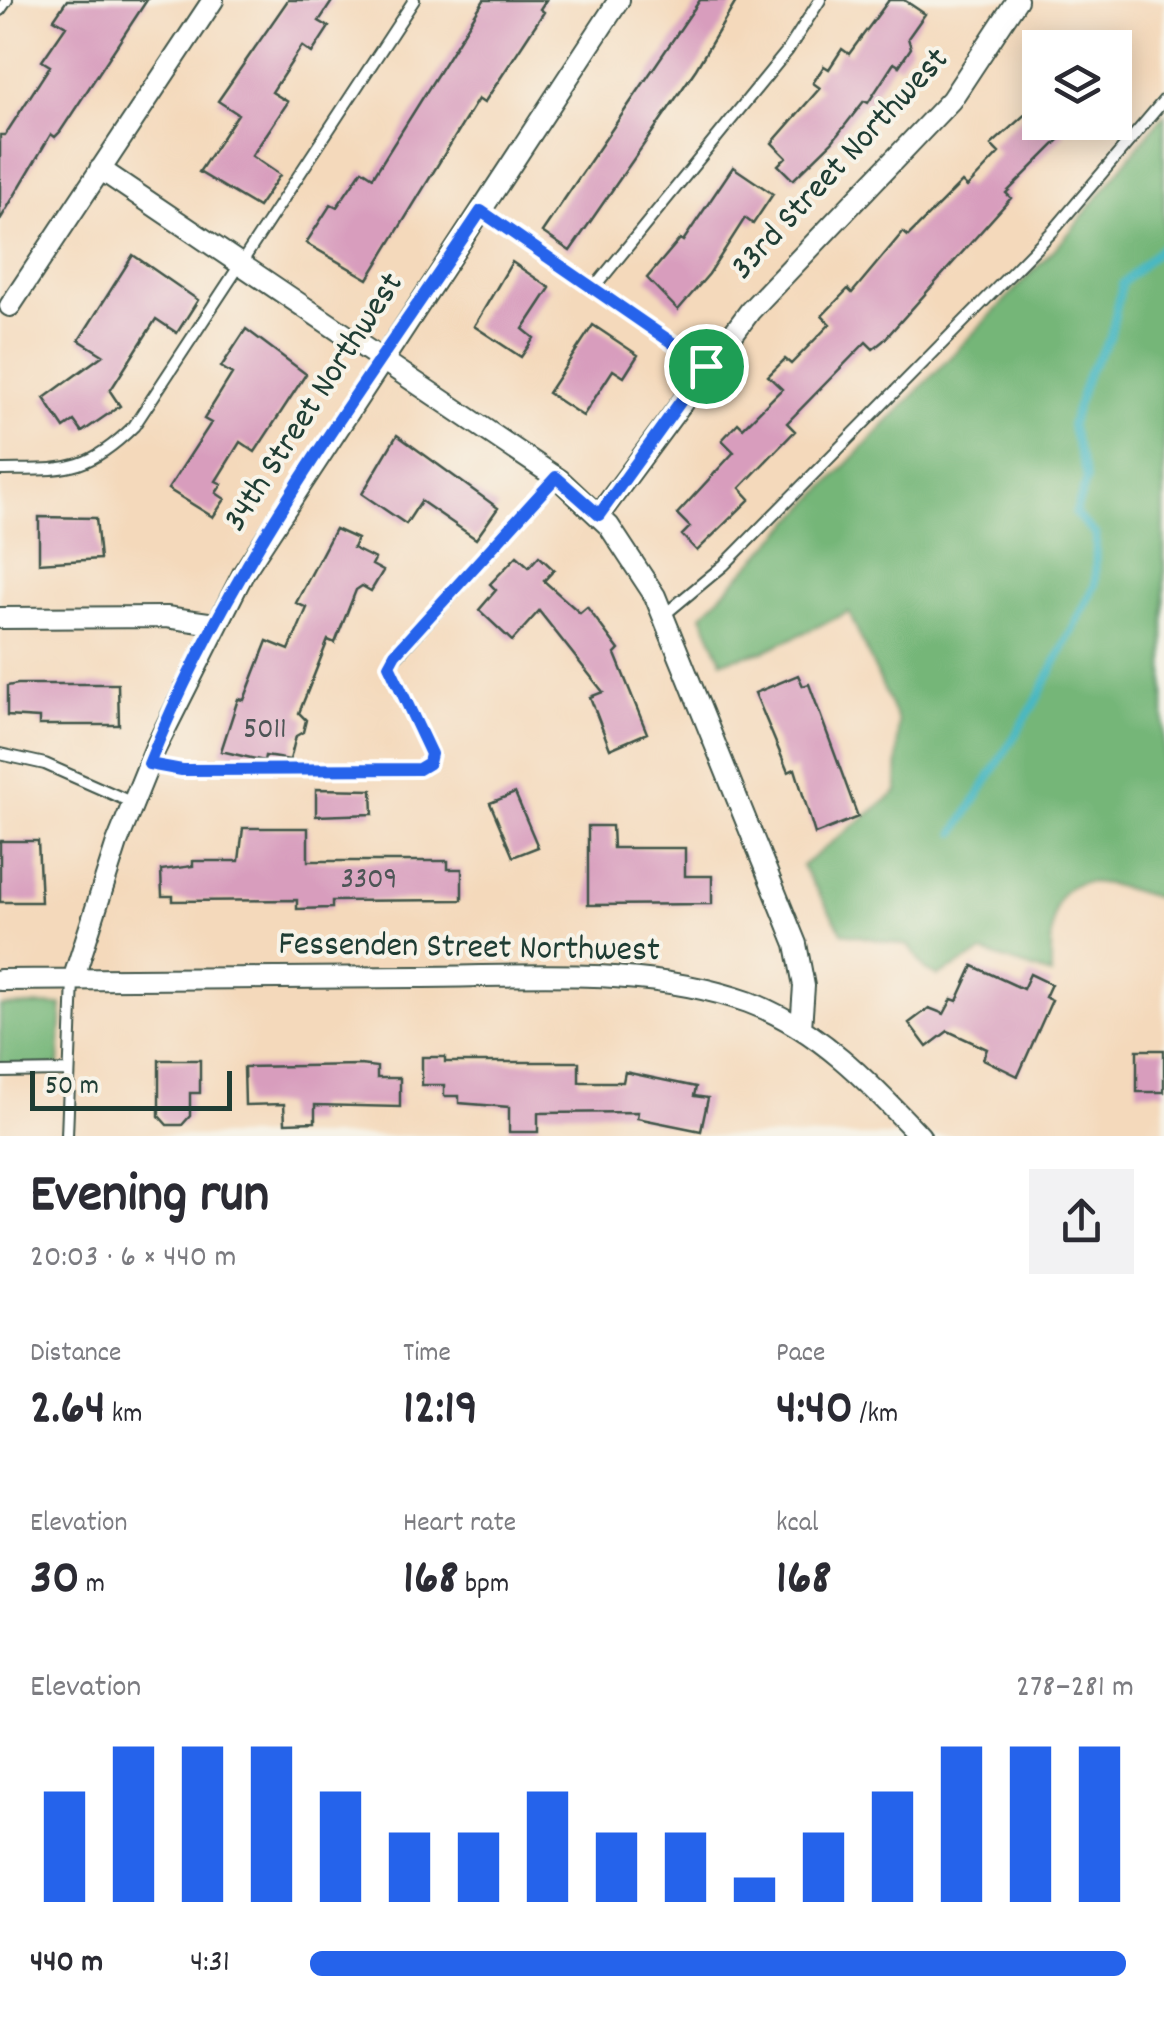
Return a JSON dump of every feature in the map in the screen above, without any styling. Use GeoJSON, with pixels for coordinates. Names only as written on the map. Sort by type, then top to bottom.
{"type":"FeatureCollection","features":[{"type":"Feature","properties":{"kind":"street"},"geometry":{"type":"LineString","coordinates":[[10,306],[213,0]]}},
{"type":"Feature","properties":{"kind":"street","name":"34th Street Northwest"},"geometry":{"type":"LineString","coordinates":[[73,980],[133,802],[215,624],[262,543],[619,0]]}},
{"type":"Feature","properties":{"kind":"street","name":"33rd Street Northwest"},"geometry":{"type":"LineString","coordinates":[[599,515],[706,366],[787,270],[923,134],[965,82],[1017,0]]}},
{"type":"Feature","properties":{"kind":"street"},"geometry":{"type":"LineString","coordinates":[[100,169],[556,477],[599,515],[639,566],[664,616],[799,952],[804,986],[800,1028]]}},
{"type":"Feature","properties":{"kind":"street"},"geometry":{"type":"LineString","coordinates":[[0,618],[166,617],[215,624]]}},
{"type":"Feature","properties":{"kind":"street","name":"Fessenden Street Northwest"},"geometry":{"type":"LineString","coordinates":[[0,980],[607,977],[704,989],[752,1004],[800,1028],[920,1136]]}},
{"type":"Feature","properties":{"kind":"lane"},"geometry":{"type":"LineString","coordinates":[[0,10],[6,0]]}},
{"type":"Feature","properties":{"kind":"lane"},"geometry":{"type":"LineString","coordinates":[[0,470],[67,469],[103,456],[134,426],[414,0]]}},
{"type":"Feature","properties":{"kind":"lane"},"geometry":{"type":"LineString","coordinates":[[594,288],[788,50],[820,0]]}},
{"type":"Feature","properties":{"kind":"lane"},"geometry":{"type":"LineString","coordinates":[[664,616],[724,565],[1053,231],[1164,100]]}},
{"type":"Feature","properties":{"kind":"lane"},"geometry":{"type":"LineString","coordinates":[[481,211],[706,366]]}},
{"type":"Feature","properties":{"kind":"lane"},"geometry":{"type":"LineString","coordinates":[[149,764],[182,770],[221,770],[419,769],[429,763],[431,754],[389,665],[556,477]]}},
{"type":"Feature","properties":{"kind":"lane"},"geometry":{"type":"LineString","coordinates":[[0,754],[45,764],[133,802]]}},
{"type":"Feature","properties":{"kind":"lane"},"geometry":{"type":"LineString","coordinates":[[67,1136],[73,980]]}},
{"type":"Feature","properties":{"kind":"lane"},"geometry":{"type":"LineString","coordinates":[[0,1072],[67,1072]]}},
{"type":"Feature","properties":{"kind":"green space"},"geometry":{"type":"Polygon","coordinates":[[[1164,114],[1164,900],[1106,884],[1086,882],[1071,886],[1061,896],[1054,914],[1051,975],[983,952],[938,976],[926,970],[909,946],[843,933],[802,866],[897,792],[898,721],[849,612],[764,651],[722,661],[702,615],[1065,238],[1164,114]]]}},
{"type":"Feature","properties":{"kind":"green space"},"geometry":{"type":"Polygon","coordinates":[[[62,1005],[59,1066],[0,1066],[0,1006],[62,1005]]]}},
{"type":"Feature","properties":{"kind":"building"},"geometry":{"type":"Polygon","coordinates":[[[67,0],[147,0],[60,132],[55,137],[51,134],[0,220],[0,135],[5,135],[50,66],[42,61],[66,26],[54,19],[67,0]]]}},
{"type":"Feature","properties":{"kind":"building"},"geometry":{"type":"Polygon","coordinates":[[[288,0],[333,0],[319,21],[329,27],[312,53],[302,46],[272,92],[288,102],[252,156],[280,175],[258,207],[199,172],[238,114],[218,101],[288,0]]]}},
{"type":"Feature","properties":{"kind":"building"},"geometry":{"type":"Polygon","coordinates":[[[484,0],[546,0],[540,9],[544,12],[484,103],[478,99],[368,279],[306,243],[331,204],[337,207],[362,170],[373,177],[484,0]]]}},
{"type":"Feature","properties":{"kind":"building"},"geometry":{"type":"Polygon","coordinates":[[[700,0],[737,0],[696,69],[570,251],[542,232],[700,0]]]}},
{"type":"Feature","properties":{"kind":"building"},"geometry":{"type":"Polygon","coordinates":[[[889,0],[904,0],[925,14],[908,38],[911,48],[899,66],[894,63],[868,103],[864,101],[832,142],[793,180],[778,165],[786,157],[772,143],[820,88],[813,83],[824,66],[829,69],[842,49],[849,54],[889,0]]]}},
{"type":"Feature","properties":{"kind":"building"},"geometry":{"type":"Polygon","coordinates":[[[1022,117],[1022,140],[1059,140],[1006,193],[1011,198],[883,341],[873,349],[866,342],[787,423],[795,431],[740,488],[750,499],[697,551],[682,535],[690,527],[677,514],[734,452],[722,440],[738,423],[743,428],[782,389],[768,376],[785,359],[791,364],[830,324],[822,316],[848,289],[852,293],[903,232],[908,236],[962,182],[967,187],[999,153],[991,145],[1022,117]]]}},
{"type":"Feature","properties":{"kind":"building"},"geometry":{"type":"Polygon","coordinates":[[[733,167],[773,194],[753,224],[745,218],[709,274],[678,310],[647,278],[680,239],[683,241],[733,167]]]}},
{"type":"Feature","properties":{"kind":"building"},"geometry":{"type":"Polygon","coordinates":[[[133,255],[198,300],[177,333],[156,319],[110,391],[120,406],[82,432],[74,421],[64,428],[44,398],[103,355],[79,340],[133,255]]]}},
{"type":"Feature","properties":{"kind":"building"},"geometry":{"type":"Polygon","coordinates":[[[512,262],[550,288],[523,329],[534,338],[521,357],[474,326],[512,262]]]}},
{"type":"Feature","properties":{"kind":"building"},"geometry":{"type":"Polygon","coordinates":[[[593,325],[638,355],[624,377],[613,370],[583,416],[548,393],[593,325]]]}},
{"type":"Feature","properties":{"kind":"building"},"geometry":{"type":"Polygon","coordinates":[[[246,329],[306,374],[255,452],[240,442],[216,481],[222,484],[216,493],[225,499],[213,517],[168,489],[211,423],[204,419],[232,374],[221,367],[246,329]]]}},
{"type":"Feature","properties":{"kind":"building"},"geometry":{"type":"Polygon","coordinates":[[[397,435],[498,508],[476,539],[421,501],[406,524],[362,494],[397,435]]]}},
{"type":"Feature","properties":{"kind":"building"},"geometry":{"type":"Polygon","coordinates":[[[39,517],[96,518],[100,559],[39,563],[39,517]]]}},
{"type":"Feature","properties":{"kind":"building"},"geometry":{"type":"Polygon","coordinates":[[[335,529],[357,539],[353,548],[375,559],[372,565],[383,571],[371,591],[362,586],[356,590],[335,643],[328,640],[299,713],[306,720],[303,732],[296,736],[290,760],[265,756],[264,761],[221,751],[238,699],[244,700],[267,641],[289,650],[307,608],[296,603],[335,529]]]}},
{"type":"Feature","properties":{"kind":"building"},"geometry":{"type":"Polygon","coordinates":[[[517,556],[529,567],[539,556],[554,570],[544,581],[580,613],[587,607],[619,650],[615,654],[647,733],[610,749],[590,697],[603,692],[539,611],[512,641],[479,610],[496,590],[490,584],[517,556]]]}},
{"type":"Feature","properties":{"kind":"building"},"geometry":{"type":"Polygon","coordinates":[[[798,675],[803,686],[809,684],[858,817],[815,834],[795,769],[788,772],[755,693],[798,675]]]}},
{"type":"Feature","properties":{"kind":"building"},"geometry":{"type":"Polygon","coordinates":[[[118,684],[119,725],[39,725],[39,718],[7,716],[7,686],[118,684]]]}},
{"type":"Feature","properties":{"kind":"building"},"geometry":{"type":"Polygon","coordinates":[[[316,789],[372,790],[373,814],[316,816],[316,789]]]}},
{"type":"Feature","properties":{"kind":"building"},"geometry":{"type":"Polygon","coordinates":[[[515,793],[538,847],[513,857],[490,803],[515,793]]]}},
{"type":"Feature","properties":{"kind":"building"},"geometry":{"type":"Polygon","coordinates":[[[588,826],[612,826],[613,848],[685,848],[685,876],[712,876],[712,904],[588,905],[588,826]]]}},
{"type":"Feature","properties":{"kind":"building"},"geometry":{"type":"Polygon","coordinates":[[[243,828],[308,828],[308,861],[448,861],[448,869],[462,869],[462,900],[332,901],[332,908],[297,909],[297,900],[173,901],[173,896],[162,896],[161,870],[193,866],[193,861],[239,861],[243,828]]]}},
{"type":"Feature","properties":{"kind":"building"},"geometry":{"type":"Polygon","coordinates":[[[0,841],[38,841],[41,902],[0,902],[0,841]]]}},
{"type":"Feature","properties":{"kind":"building"},"geometry":{"type":"Polygon","coordinates":[[[973,966],[1023,989],[1030,974],[1051,984],[1045,997],[1052,1000],[1018,1076],[983,1059],[987,1049],[948,1031],[927,1047],[909,1023],[929,1008],[944,1014],[952,999],[957,1001],[973,966]]]}},
{"type":"Feature","properties":{"kind":"building"},"geometry":{"type":"Polygon","coordinates":[[[1137,1050],[1164,1050],[1164,1092],[1137,1092],[1137,1050]]]}},
{"type":"Feature","properties":{"kind":"building"},"geometry":{"type":"Polygon","coordinates":[[[422,1057],[445,1057],[445,1062],[579,1062],[579,1082],[623,1082],[625,1072],[696,1087],[694,1096],[708,1098],[701,1131],[637,1118],[638,1112],[538,1113],[538,1132],[509,1132],[509,1107],[459,1103],[459,1096],[444,1096],[444,1085],[422,1085],[422,1057]]]}},
{"type":"Feature","properties":{"kind":"building"},"geometry":{"type":"Polygon","coordinates":[[[159,1060],[200,1060],[200,1093],[190,1093],[190,1116],[182,1125],[167,1125],[159,1116],[159,1060]]]}},
{"type":"Feature","properties":{"kind":"building"},"geometry":{"type":"Polygon","coordinates":[[[244,1067],[377,1067],[377,1078],[400,1078],[400,1107],[315,1105],[315,1122],[285,1123],[284,1104],[245,1105],[244,1067]]]}},
{"type":"Feature","properties":{"kind":"waterway"},"geometry":{"type":"LineString","coordinates":[[955,833],[1035,703],[1095,585],[1096,535],[1075,514],[1087,479],[1071,425],[1088,373],[1110,338],[1122,284],[1164,245]]}},
{"type":"Feature","properties":{"kind":"route"},"geometry":{"type":"LineString","coordinates":[[481,211],[706,366],[599,515],[556,477],[395,654],[389,665],[431,754],[429,763],[419,769],[182,770],[149,764],[200,653],[244,572],[481,211]]}}]}
